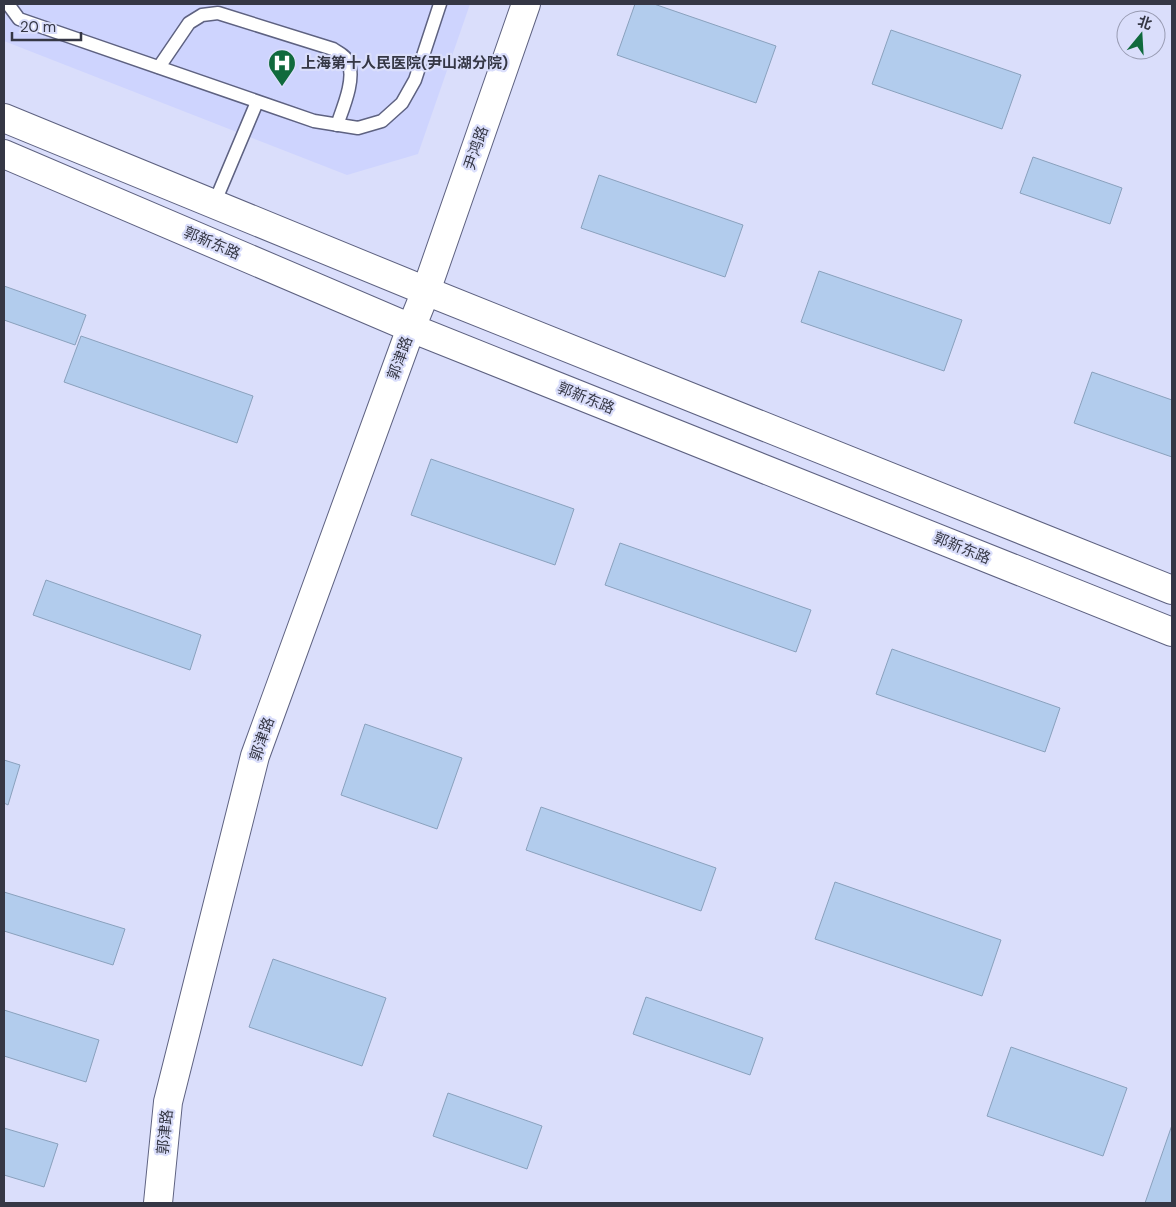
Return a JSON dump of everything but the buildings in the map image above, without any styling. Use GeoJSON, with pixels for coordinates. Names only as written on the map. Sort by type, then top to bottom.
{"type":"FeatureCollection","features":[{"type":"Feature","properties":{"kind":"main road","name":"尹鸿路"},"geometry":{"type":"LineString","coordinates":[[426,292],[526,4]]}},
{"type":"Feature","properties":{"kind":"main road"},"geometry":{"type":"LineString","coordinates":[[4,118],[426,292],[1172,590]]}},
{"type":"Feature","properties":{"kind":"main road","name":"郭新东路"},"geometry":{"type":"LineString","coordinates":[[4,154],[411,328],[1172,632]]}},
{"type":"Feature","properties":{"kind":"main road","name":"郭津路"},"geometry":{"type":"LineString","coordinates":[[158,1203],[168,1102],[255,756],[411,328],[426,292]]}},
{"type":"Feature","properties":{"kind":"lane"},"geometry":{"type":"LineString","coordinates":[[8,4],[20,19],[314,121],[358,128],[382,121],[402,103],[415,80],[440,4]]}},
{"type":"Feature","properties":{"kind":"lane"},"geometry":{"type":"LineString","coordinates":[[159,67],[189,23],[202,15],[218,13],[333,49],[348,60],[351,72],[346,99],[337,125]]}},
{"type":"Feature","properties":{"kind":"lane"},"geometry":{"type":"LineString","coordinates":[[214,204],[257,102]]}},
{"type":"Feature","properties":{"kind":"shaded area","name":"上海第十人民医院(尹山湖分院)"},"geometry":{"type":"Polygon","coordinates":[[[4,4],[470,4],[418,154],[347,175],[4,41],[4,4]]]}},
{"type":"Feature","properties":{"kind":"place","name":"上海第十人民医院(尹山湖分院)"},"geometry":{"type":"Point","coordinates":[282,87]}}]}
